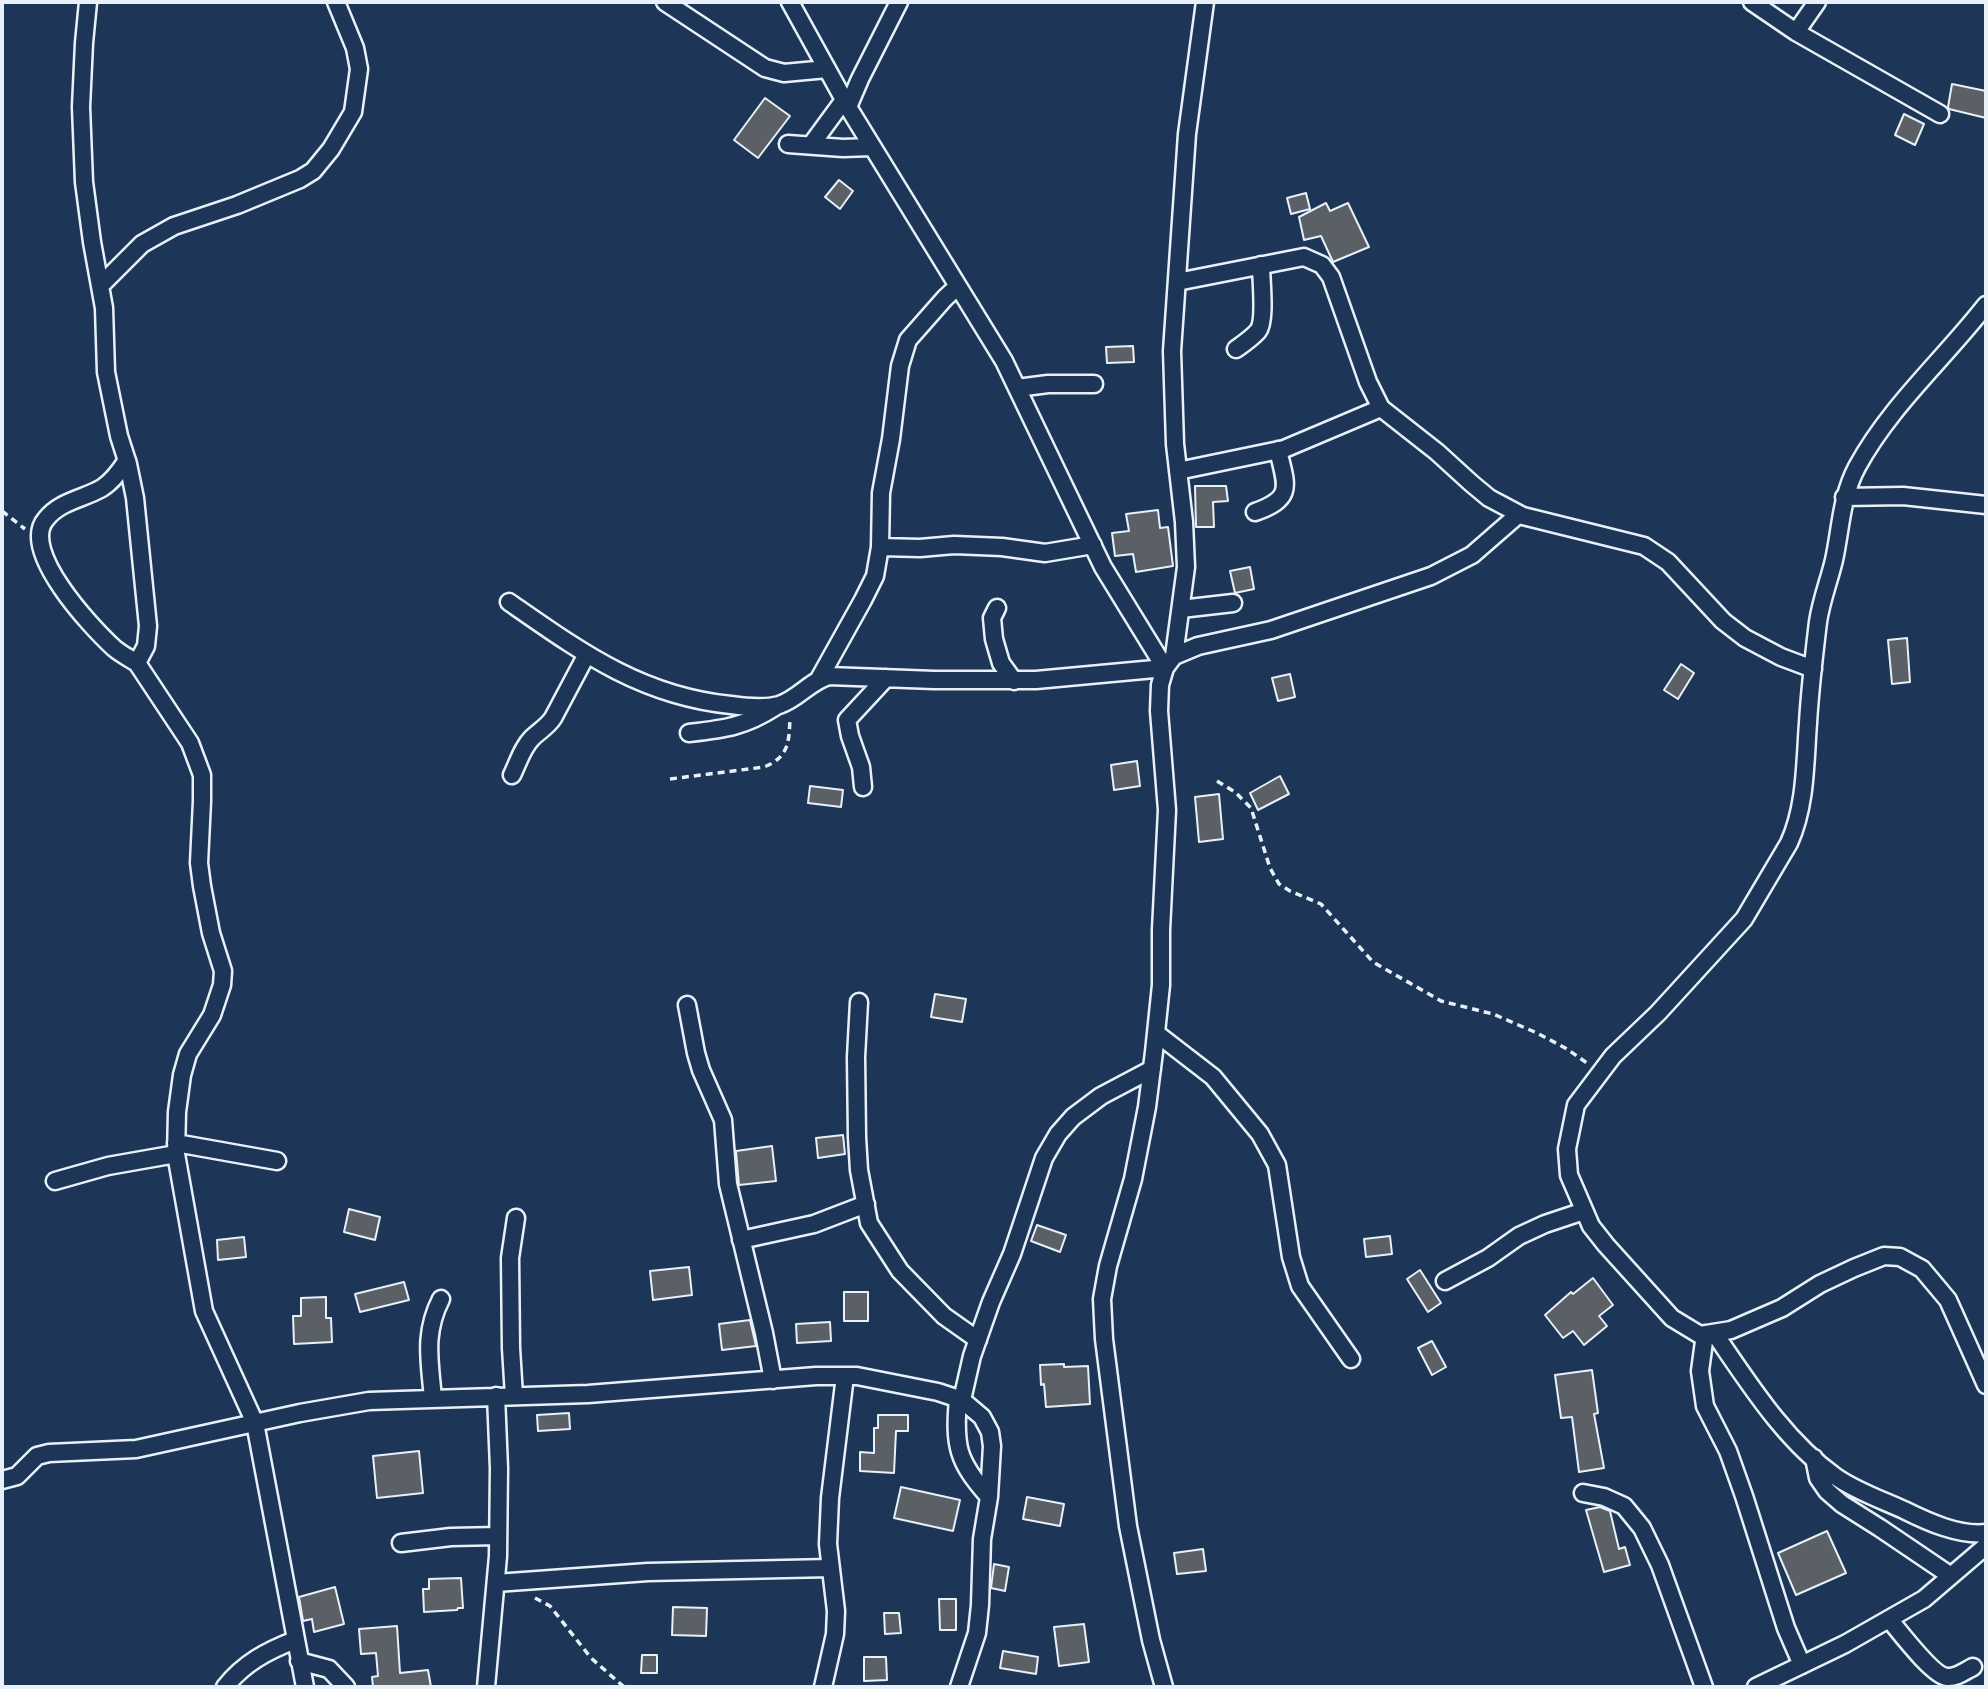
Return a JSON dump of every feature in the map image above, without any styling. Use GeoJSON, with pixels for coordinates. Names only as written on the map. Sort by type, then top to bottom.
{"type":"FeatureCollection","features":[{"type":"Feature","properties":{"kind":"street"},"geometry":{"type":"LineString","coordinates":[[88,2],[83,43],[81,119],[84,182],[104,308],[106,372],[135,498],[148,626],[146,646],[137,663]]}},
{"type":"Feature","properties":{"kind":"street"},"geometry":{"type":"LineString","coordinates":[[100,286],[142,244],[174,226],[237,205],[313,171],[331,149],[352,112],[359,69],[355,48],[336,2]]}},
{"type":"Feature","properties":{"kind":"street"},"geometry":{"type":"LineString","coordinates":[[665,2],[765,68],[784,73],[827,69]]}},
{"type":"Feature","properties":{"kind":"street"},"geometry":{"type":"LineString","coordinates":[[790,2],[846,104],[1004,361],[1103,567],[1170,662]]}},
{"type":"Feature","properties":{"kind":"street"},"geometry":{"type":"LineString","coordinates":[[811,145],[846,104],[899,2]]}},
{"type":"Feature","properties":{"kind":"street"},"geometry":{"type":"LineString","coordinates":[[1164,1687],[1151,1640],[1128,1526],[1104,1339],[1102,1298],[1108,1266],[1133,1178],[1152,1069],[1161,985],[1167,810],[1159,711],[1160,685],[1170,662],[1186,567],[1175,444],[1172,351],[1187,134],[1205,2]]}},
{"type":"Feature","properties":{"kind":"street"},"geometry":{"type":"LineString","coordinates":[[1752,2],[1796,33],[1940,114]]}},
{"type":"Feature","properties":{"kind":"street"},"geometry":{"type":"LineString","coordinates":[[1796,33],[1817,2]]}},
{"type":"Feature","properties":{"kind":"street"},"geometry":{"type":"LineString","coordinates":[[788,144],[872,147]]}},
{"type":"Feature","properties":{"kind":"street"},"geometry":{"type":"LineString","coordinates":[[1177,282],[1304,257],[1322,265],[1331,278],[1368,382],[1381,408],[1489,498],[1519,514],[1644,546],[1668,562],[1723,621],[1745,638],[1781,657],[1813,669]]}},
{"type":"Feature","properties":{"kind":"street"},"geometry":{"type":"LineString","coordinates":[[1236,349],[1259,331],[1262,324],[1261,265]]}},
{"type":"Feature","properties":{"kind":"street"},"geometry":{"type":"LineString","coordinates":[[819,679],[874,576],[880,547],[881,493],[900,366],[908,340],[958,286]]}},
{"type":"Feature","properties":{"kind":"street"},"geometry":{"type":"LineString","coordinates":[[1986,305],[1882,429],[1857,467],[1844,497],[1834,560],[1818,620],[1807,763],[1794,831],[1744,919],[1658,1013],[1599,1072],[1576,1105],[1567,1149],[1569,1175],[1591,1226],[1672,1318],[1700,1335],[1731,1330],[1782,1308],[1820,1284],[1884,1256],[1900,1257],[1922,1269],[1948,1300],[1986,1385]]}},
{"type":"Feature","properties":{"kind":"street"},"geometry":{"type":"LineString","coordinates":[[1017,388],[1048,384],[1094,384]]}},
{"type":"Feature","properties":{"kind":"street"},"geometry":{"type":"LineString","coordinates":[[1178,471],[1278,450],[1381,408]]}},
{"type":"Feature","properties":{"kind":"street"},"geometry":{"type":"LineString","coordinates":[[1255,512],[1276,503],[1284,492],[1285,484],[1278,450]]}},
{"type":"Feature","properties":{"kind":"street"},"geometry":{"type":"LineString","coordinates":[[127,460],[116,476],[101,488],[56,509],[40,526],[39,540],[58,583],[90,624],[117,651],[137,663],[190,743],[202,775],[199,863],[211,933],[223,971],[222,985],[212,1015],[188,1054],[182,1075],[176,1149],[204,1311],[255,1423],[305,1687]]}},
{"type":"Feature","properties":{"kind":"street"},"geometry":{"type":"LineString","coordinates":[[1844,497],[1903,496],[1986,505]]}},
{"type":"Feature","properties":{"kind":"street"},"geometry":{"type":"LineString","coordinates":[[689,733],[741,726],[819,679],[837,675],[855,678],[1014,681],[1170,662],[1198,646],[1271,630],[1430,576],[1472,555],[1519,514]]}},
{"type":"Feature","properties":{"kind":"street"},"geometry":{"type":"LineString","coordinates":[[880,547],[1002,547],[1045,554],[1093,545]]}},
{"type":"Feature","properties":{"kind":"street"},"geometry":{"type":"LineString","coordinates":[[509,603],[599,663],[633,680],[672,694],[719,704],[747,707],[784,702]]}},
{"type":"Feature","properties":{"kind":"street"},"geometry":{"type":"LineString","coordinates":[[1181,609],[1233,603]]}},
{"type":"Feature","properties":{"kind":"street"},"geometry":{"type":"LineString","coordinates":[[997,608],[992,618],[994,639],[1000,663],[1014,681]]}},
{"type":"Feature","properties":{"kind":"street"},"geometry":{"type":"LineString","coordinates":[[512,775],[531,739],[554,718],[587,654]]}},
{"type":"Feature","properties":{"kind":"street"},"geometry":{"type":"LineString","coordinates":[[863,787],[861,767],[847,720],[886,678]]}},
{"type":"Feature","properties":{"kind":"street"},"geometry":{"type":"LineString","coordinates":[[859,1002],[856,1057],[857,1137],[859,1170],[869,1223],[900,1271],[944,1315],[978,1340]]}},
{"type":"Feature","properties":{"kind":"street"},"geometry":{"type":"LineString","coordinates":[[687,1005],[701,1070],[723,1120],[728,1184],[773,1380]]}},
{"type":"Feature","properties":{"kind":"street"},"geometry":{"type":"LineString","coordinates":[[1156,1033],[1213,1077],[1260,1134],[1277,1165],[1291,1257],[1300,1286],[1351,1359]]}},
{"type":"Feature","properties":{"kind":"street"},"geometry":{"type":"LineString","coordinates":[[989,1497],[974,1481],[958,1452],[956,1435],[960,1399],[972,1356],[1012,1254],[1044,1158],[1058,1134],[1073,1117],[1101,1097],[1152,1069]]}},
{"type":"Feature","properties":{"kind":"street"},"geometry":{"type":"LineString","coordinates":[[55,1181],[176,1149],[277,1161]]}},
{"type":"Feature","properties":{"kind":"street"},"geometry":{"type":"LineString","coordinates":[[741,1240],[814,1224],[866,1204]]}},
{"type":"Feature","properties":{"kind":"street"},"geometry":{"type":"LineString","coordinates":[[1445,1281],[1488,1258],[1519,1236],[1584,1211]]}},
{"type":"Feature","properties":{"kind":"street"},"geometry":{"type":"LineString","coordinates":[[514,1396],[510,1258],[516,1218]]}},
{"type":"Feature","properties":{"kind":"street"},"geometry":{"type":"LineString","coordinates":[[433,1399],[430,1327],[441,1299]]}},
{"type":"Feature","properties":{"kind":"street"},"geometry":{"type":"LineString","coordinates":[[1710,1334],[1786,1431],[1838,1478],[1926,1521],[1986,1534]]}},
{"type":"Feature","properties":{"kind":"street"},"geometry":{"type":"LineString","coordinates":[[1710,1334],[1700,1371],[1705,1406],[1728,1451],[1786,1628],[1802,1665]]}},
{"type":"Feature","properties":{"kind":"street"},"geometry":{"type":"LineString","coordinates":[[2,1480],[17,1476],[37,1455],[136,1449],[300,1412],[369,1401],[588,1394],[845,1376],[906,1385],[960,1399],[982,1417],[990,1432],[992,1460],[982,1539],[980,1605],[976,1633],[959,1687]]}},
{"type":"Feature","properties":{"kind":"street"},"geometry":{"type":"LineString","coordinates":[[823,1687],[835,1634],[836,1611],[828,1544],[830,1498],[845,1376]]}},
{"type":"Feature","properties":{"kind":"street"},"geometry":{"type":"LineString","coordinates":[[486,1687],[501,1582],[496,1396]]}},
{"type":"Feature","properties":{"kind":"street"},"geometry":{"type":"LineString","coordinates":[[1814,1458],[1818,1478],[1827,1491],[1842,1504],[1951,1576]]}},
{"type":"Feature","properties":{"kind":"street"},"geometry":{"type":"LineString","coordinates":[[1583,1493],[1604,1497],[1624,1506],[1642,1528],[1660,1564],[1704,1687]]}},
{"type":"Feature","properties":{"kind":"street"},"geometry":{"type":"LineString","coordinates":[[401,1543],[452,1537],[498,1536]]}},
{"type":"Feature","properties":{"kind":"street"},"geometry":{"type":"LineString","coordinates":[[1756,1687],[1845,1644],[1924,1598],[1986,1546]]}},
{"type":"Feature","properties":{"kind":"street"},"geometry":{"type":"LineString","coordinates":[[501,1582],[648,1572],[831,1568]]}},
{"type":"Feature","properties":{"kind":"street"},"geometry":{"type":"LineString","coordinates":[[1889,1619],[1936,1672],[1949,1678]]}},
{"type":"Feature","properties":{"kind":"street"},"geometry":{"type":"LineString","coordinates":[[225,1687],[247,1664],[268,1651],[295,1640]]}},
{"type":"Feature","properties":{"kind":"street"},"geometry":{"type":"LineString","coordinates":[[299,1661],[329,1669],[346,1687]]}},
{"type":"Feature","properties":{"kind":"street"},"geometry":{"type":"LineString","coordinates":[[1934,1687],[1973,1667]]}},
{"type":"Feature","properties":{"kind":"path"},"geometry":{"type":"LineString","coordinates":[[2,510],[39,540]]}},
{"type":"Feature","properties":{"kind":"path"},"geometry":{"type":"LineString","coordinates":[[670,779],[764,767],[775,762],[788,745],[784,702]]}},
{"type":"Feature","properties":{"kind":"path"},"geometry":{"type":"LineString","coordinates":[[1217,781],[1236,792],[1251,808],[1270,868],[1279,884],[1321,904],[1373,962],[1441,1000],[1493,1014],[1537,1033],[1567,1049],[1599,1072]]}},
{"type":"Feature","properties":{"kind":"path"},"geometry":{"type":"LineString","coordinates":[[501,1582],[550,1606],[591,1658],[624,1687]]}},
{"type":"Feature","properties":{"kind":"building"},"geometry":{"type":"Polygon","coordinates":[[[1952,84],[1986,91],[1986,118],[1949,109],[1952,84]]]}},
{"type":"Feature","properties":{"kind":"building"},"geometry":{"type":"Polygon","coordinates":[[[765,98],[790,116],[758,158],[734,140],[765,98]]]}},
{"type":"Feature","properties":{"kind":"building"},"geometry":{"type":"Polygon","coordinates":[[[1904,114],[1924,124],[1915,145],[1895,135],[1904,114]]]}},
{"type":"Feature","properties":{"kind":"building"},"geometry":{"type":"Polygon","coordinates":[[[839,180],[853,191],[840,209],[825,197],[839,180]]]}},
{"type":"Feature","properties":{"kind":"building"},"geometry":{"type":"Polygon","coordinates":[[[1306,193],[1310,209],[1291,214],[1287,198],[1306,193]]]}},
{"type":"Feature","properties":{"kind":"building"},"geometry":{"type":"Polygon","coordinates":[[[1326,203],[1330,211],[1348,203],[1369,247],[1333,262],[1321,236],[1304,240],[1299,217],[1326,203]]]}},
{"type":"Feature","properties":{"kind":"building"},"geometry":{"type":"Polygon","coordinates":[[[1133,346],[1134,362],[1107,363],[1106,347],[1133,346]]]}},
{"type":"Feature","properties":{"kind":"building"},"geometry":{"type":"Polygon","coordinates":[[[1195,486],[1226,486],[1228,501],[1213,502],[1214,527],[1196,527],[1195,486]]]}},
{"type":"Feature","properties":{"kind":"building"},"geometry":{"type":"Polygon","coordinates":[[[1158,510],[1160,528],[1168,527],[1173,566],[1136,572],[1133,554],[1115,556],[1112,533],[1129,531],[1126,514],[1158,510]]]}},
{"type":"Feature","properties":{"kind":"building"},"geometry":{"type":"Polygon","coordinates":[[[1250,567],[1254,589],[1235,593],[1230,571],[1250,567]]]}},
{"type":"Feature","properties":{"kind":"building"},"geometry":{"type":"Polygon","coordinates":[[[1907,638],[1910,682],[1892,684],[1888,640],[1907,638]]]}},
{"type":"Feature","properties":{"kind":"building"},"geometry":{"type":"Polygon","coordinates":[[[1681,664],[1694,673],[1678,699],[1664,690],[1681,664]]]}},
{"type":"Feature","properties":{"kind":"building"},"geometry":{"type":"Polygon","coordinates":[[[1290,674],[1295,697],[1278,701],[1272,678],[1290,674]]]}},
{"type":"Feature","properties":{"kind":"building"},"geometry":{"type":"Polygon","coordinates":[[[1137,761],[1140,786],[1114,790],[1111,765],[1137,761]]]}},
{"type":"Feature","properties":{"kind":"building"},"geometry":{"type":"Polygon","coordinates":[[[1280,776],[1289,794],[1258,810],[1250,793],[1280,776]]]}},
{"type":"Feature","properties":{"kind":"building"},"geometry":{"type":"Polygon","coordinates":[[[810,786],[843,790],[841,807],[808,803],[810,786]]]}},
{"type":"Feature","properties":{"kind":"building"},"geometry":{"type":"Polygon","coordinates":[[[1219,794],[1223,839],[1199,842],[1195,797],[1219,794]]]}},
{"type":"Feature","properties":{"kind":"building"},"geometry":{"type":"Polygon","coordinates":[[[935,994],[966,999],[962,1022],[931,1017],[935,994]]]}},
{"type":"Feature","properties":{"kind":"building"},"geometry":{"type":"Polygon","coordinates":[[[843,1135],[845,1154],[818,1158],[816,1138],[843,1135]]]}},
{"type":"Feature","properties":{"kind":"building"},"geometry":{"type":"Polygon","coordinates":[[[772,1146],[776,1181],[739,1185],[736,1151],[772,1146]]]}},
{"type":"Feature","properties":{"kind":"building"},"geometry":{"type":"Polygon","coordinates":[[[349,1209],[380,1217],[375,1240],[344,1232],[349,1209]]]}},
{"type":"Feature","properties":{"kind":"building"},"geometry":{"type":"Polygon","coordinates":[[[1037,1225],[1066,1235],[1060,1252],[1031,1241],[1037,1225]]]}},
{"type":"Feature","properties":{"kind":"building"},"geometry":{"type":"Polygon","coordinates":[[[1390,1236],[1392,1254],[1366,1257],[1364,1239],[1390,1236]]]}},
{"type":"Feature","properties":{"kind":"building"},"geometry":{"type":"Polygon","coordinates":[[[244,1237],[246,1257],[218,1260],[217,1240],[244,1237]]]}},
{"type":"Feature","properties":{"kind":"building"},"geometry":{"type":"Polygon","coordinates":[[[689,1267],[692,1295],[653,1300],[650,1271],[689,1267]]]}},
{"type":"Feature","properties":{"kind":"building"},"geometry":{"type":"Polygon","coordinates":[[[1420,1270],[1441,1303],[1428,1312],[1407,1279],[1420,1270]]]}},
{"type":"Feature","properties":{"kind":"building"},"geometry":{"type":"Polygon","coordinates":[[[1593,1278],[1613,1305],[1599,1316],[1607,1326],[1584,1345],[1573,1331],[1563,1338],[1545,1315],[1571,1292],[1573,1294],[1593,1278]]]}},
{"type":"Feature","properties":{"kind":"building"},"geometry":{"type":"Polygon","coordinates":[[[404,1282],[409,1300],[360,1312],[355,1294],[404,1282]]]}},
{"type":"Feature","properties":{"kind":"building"},"geometry":{"type":"Polygon","coordinates":[[[844,1292],[868,1292],[868,1321],[844,1321],[844,1292]]]}},
{"type":"Feature","properties":{"kind":"building"},"geometry":{"type":"Polygon","coordinates":[[[326,1297],[326,1318],[331,1318],[332,1342],[294,1344],[293,1316],[301,1316],[301,1298],[326,1297]]]}},
{"type":"Feature","properties":{"kind":"building"},"geometry":{"type":"Polygon","coordinates":[[[750,1320],[756,1346],[722,1350],[719,1324],[750,1320]]]}},
{"type":"Feature","properties":{"kind":"building"},"geometry":{"type":"Polygon","coordinates":[[[830,1322],[831,1341],[797,1343],[796,1324],[830,1322]]]}},
{"type":"Feature","properties":{"kind":"building"},"geometry":{"type":"Polygon","coordinates":[[[1432,1341],[1446,1367],[1432,1375],[1418,1348],[1432,1341]]]}},
{"type":"Feature","properties":{"kind":"building"},"geometry":{"type":"Polygon","coordinates":[[[1064,1364],[1064,1367],[1088,1366],[1090,1404],[1046,1407],[1040,1365],[1064,1364]]]}},
{"type":"Feature","properties":{"kind":"building"},"geometry":{"type":"Polygon","coordinates":[[[1592,1370],[1598,1413],[1594,1414],[1604,1468],[1579,1472],[1572,1417],[1561,1418],[1555,1375],[1592,1370]]]}},
{"type":"Feature","properties":{"kind":"building"},"geometry":{"type":"Polygon","coordinates":[[[569,1413],[570,1429],[538,1431],[537,1415],[569,1413]]]}},
{"type":"Feature","properties":{"kind":"building"},"geometry":{"type":"Polygon","coordinates":[[[878,1415],[908,1415],[908,1431],[896,1431],[894,1473],[860,1471],[860,1452],[874,1453],[874,1428],[878,1428],[878,1415]]]}},
{"type":"Feature","properties":{"kind":"building"},"geometry":{"type":"Polygon","coordinates":[[[419,1451],[423,1493],[377,1498],[373,1456],[419,1451]]]}},
{"type":"Feature","properties":{"kind":"building"},"geometry":{"type":"Polygon","coordinates":[[[901,1487],[960,1500],[953,1531],[894,1518],[901,1487]]]}},
{"type":"Feature","properties":{"kind":"building"},"geometry":{"type":"Polygon","coordinates":[[[1027,1497],[1064,1504],[1060,1526],[1023,1519],[1027,1497]]]}},
{"type":"Feature","properties":{"kind":"building"},"geometry":{"type":"Polygon","coordinates":[[[1600,1507],[1610,1511],[1619,1549],[1625,1547],[1630,1565],[1604,1572],[1586,1510],[1600,1507]]]}},
{"type":"Feature","properties":{"kind":"building"},"geometry":{"type":"Polygon","coordinates":[[[1827,1531],[1846,1573],[1796,1595],[1778,1553],[1827,1531]]]}},
{"type":"Feature","properties":{"kind":"building"},"geometry":{"type":"Polygon","coordinates":[[[1203,1549],[1206,1571],[1177,1574],[1174,1553],[1203,1549]]]}},
{"type":"Feature","properties":{"kind":"building"},"geometry":{"type":"Polygon","coordinates":[[[994,1564],[1009,1567],[1005,1591],[991,1588],[994,1564]]]}},
{"type":"Feature","properties":{"kind":"building"},"geometry":{"type":"Polygon","coordinates":[[[461,1578],[463,1608],[424,1612],[423,1589],[429,1589],[429,1579],[461,1578]]]}},
{"type":"Feature","properties":{"kind":"building"},"geometry":{"type":"Polygon","coordinates":[[[335,1587],[344,1624],[314,1632],[312,1619],[303,1621],[299,1597],[335,1587]]]}},
{"type":"Feature","properties":{"kind":"building"},"geometry":{"type":"Polygon","coordinates":[[[939,1599],[956,1599],[956,1630],[940,1630],[939,1599]]]}},
{"type":"Feature","properties":{"kind":"building"},"geometry":{"type":"Polygon","coordinates":[[[673,1607],[707,1608],[706,1636],[672,1635],[673,1607]]]}},
{"type":"Feature","properties":{"kind":"building"},"geometry":{"type":"Polygon","coordinates":[[[884,1613],[899,1613],[901,1633],[885,1634],[884,1613]]]}},
{"type":"Feature","properties":{"kind":"building"},"geometry":{"type":"Polygon","coordinates":[[[1084,1624],[1089,1662],[1059,1666],[1054,1627],[1084,1624]]]}},
{"type":"Feature","properties":{"kind":"building"},"geometry":{"type":"Polygon","coordinates":[[[397,1626],[400,1673],[428,1670],[431,1687],[373,1687],[372,1677],[378,1676],[376,1653],[361,1654],[359,1629],[397,1626]]]}},
{"type":"Feature","properties":{"kind":"building"},"geometry":{"type":"Polygon","coordinates":[[[1003,1651],[1038,1657],[1036,1674],[1000,1668],[1003,1651]]]}},
{"type":"Feature","properties":{"kind":"building"},"geometry":{"type":"Polygon","coordinates":[[[642,1655],[657,1655],[657,1673],[641,1673],[642,1655]]]}},
{"type":"Feature","properties":{"kind":"building"},"geometry":{"type":"Polygon","coordinates":[[[864,1657],[886,1657],[887,1680],[864,1681],[864,1657]]]}}]}
